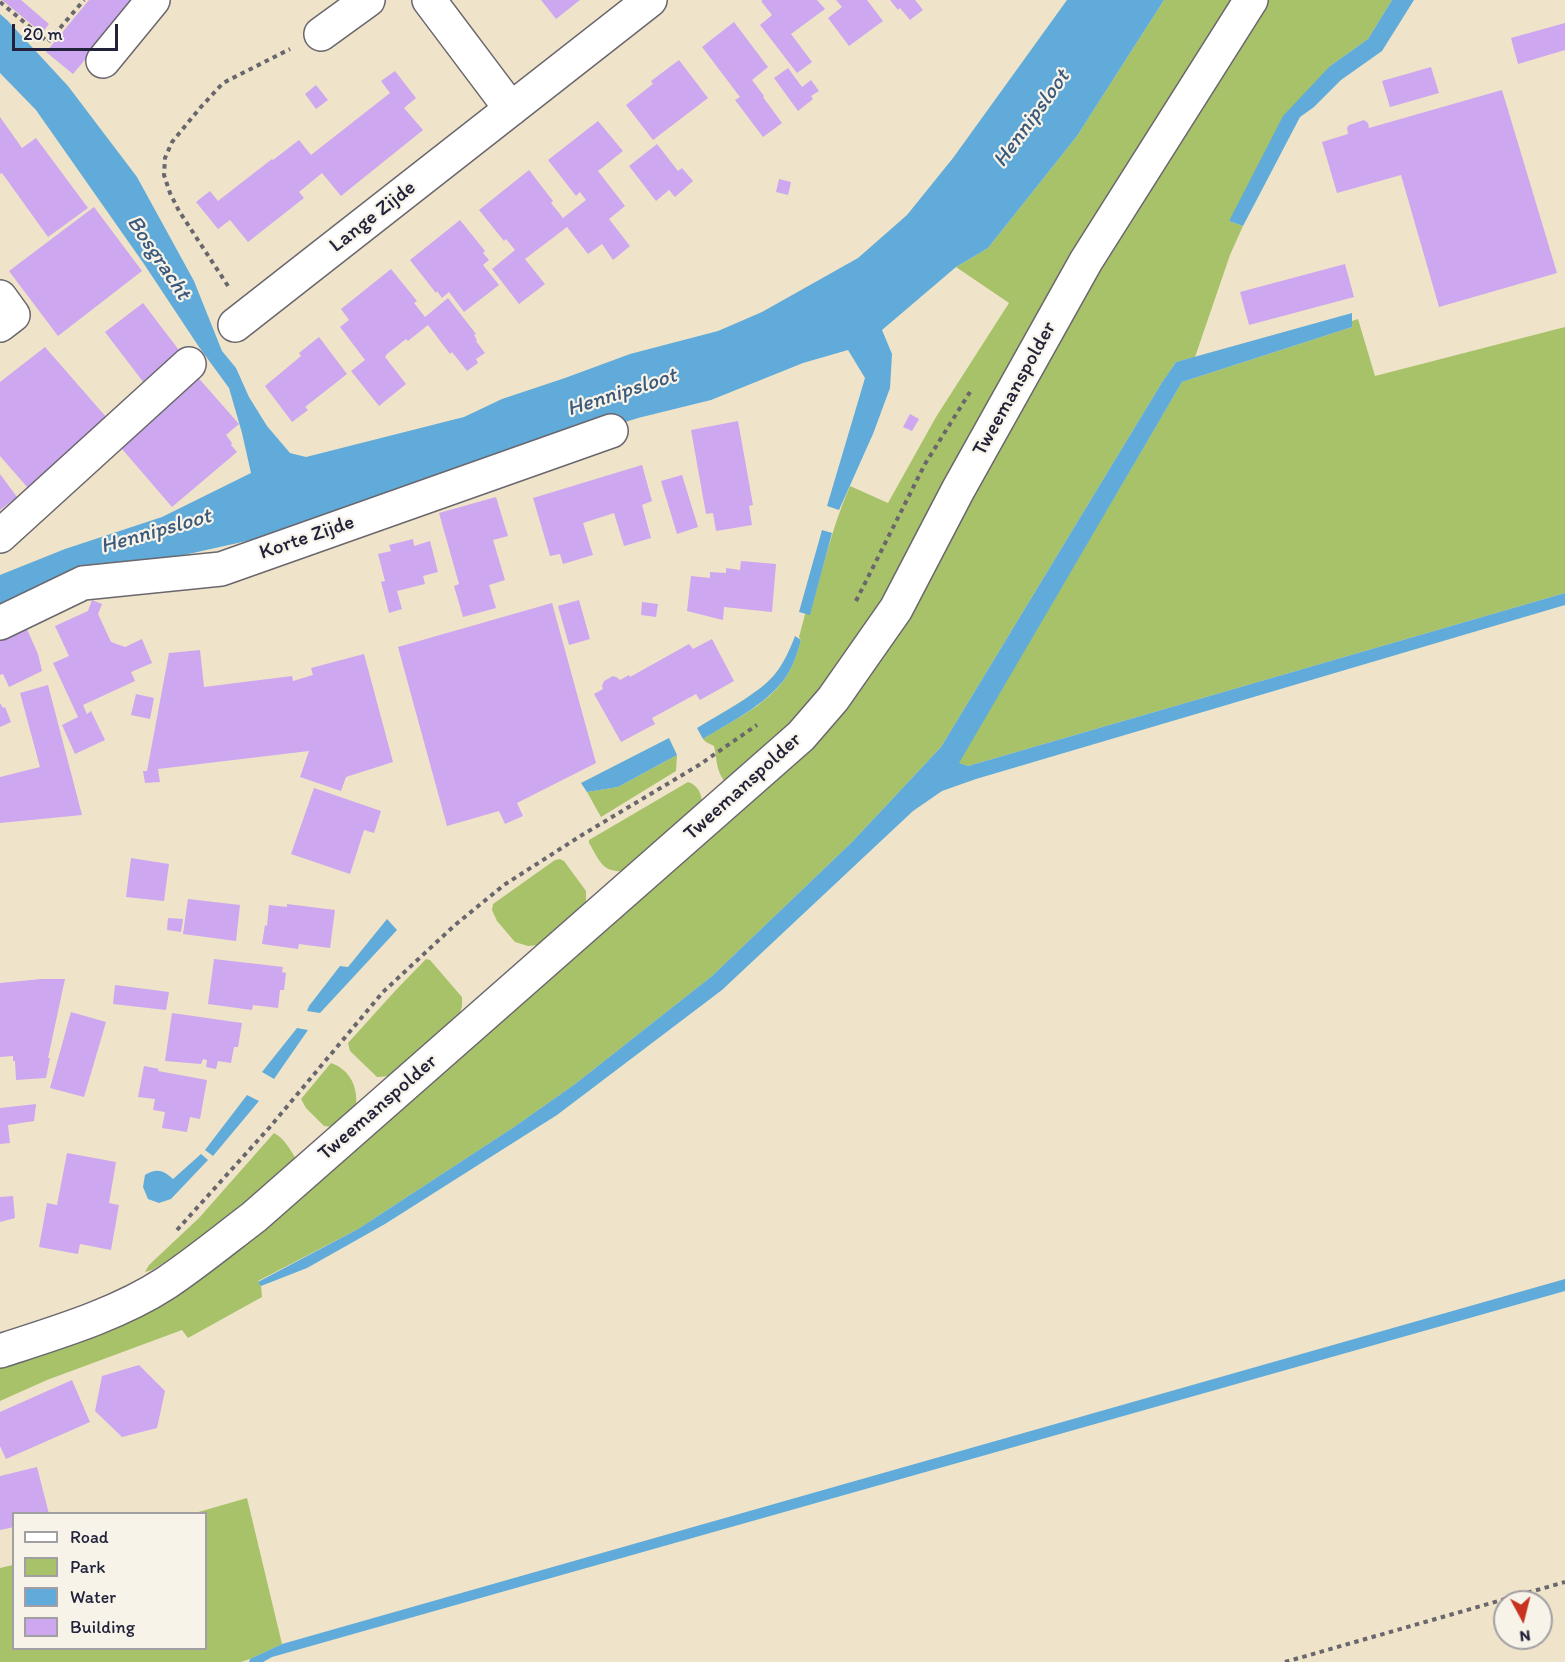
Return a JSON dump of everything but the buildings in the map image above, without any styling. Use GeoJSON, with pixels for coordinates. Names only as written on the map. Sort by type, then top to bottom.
{"type":"FeatureCollection","features":[{"type":"Feature","properties":{"kind":"street"},"geometry":{"type":"LineString","coordinates":[[103,61],[153,0]]}},
{"type":"Feature","properties":{"kind":"street"},"geometry":{"type":"LineString","coordinates":[[321,34],[369,0]]}},
{"type":"Feature","properties":{"kind":"street"},"geometry":{"type":"LineString","coordinates":[[429,0],[511,109]]}},
{"type":"Feature","properties":{"kind":"street","name":"Lange Zijde"},"geometry":{"type":"LineString","coordinates":[[241,320],[650,0]]}},
{"type":"Feature","properties":{"kind":"street","name":"Tweemanspolder"},"geometry":{"type":"LineString","coordinates":[[0,1352],[64,1330],[127,1304],[165,1283],[254,1216],[801,736],[833,699],[896,609],[958,490],[1086,261],[1251,0]]}},
{"type":"Feature","properties":{"kind":"street"},"geometry":{"type":"LineString","coordinates":[[0,297],[13,315],[0,325]]}},
{"type":"Feature","properties":{"kind":"street"},"geometry":{"type":"LineString","coordinates":[[0,536],[189,364]]}},
{"type":"Feature","properties":{"kind":"street","name":"Korte Zijde"},"geometry":{"type":"LineString","coordinates":[[0,623],[83,583],[221,569],[611,431]]}},
{"type":"Feature","properties":{"kind":"path"},"geometry":{"type":"LineString","coordinates":[[0,2],[48,42],[84,0]]}},
{"type":"Feature","properties":{"kind":"path"},"geometry":{"type":"LineString","coordinates":[[241,320],[170,193],[164,175],[165,158],[172,142],[223,83],[321,34]]}},
{"type":"Feature","properties":{"kind":"path","name":"Tweemanspolder"},"geometry":{"type":"LineString","coordinates":[[853,607],[925,464],[975,383]]}},
{"type":"Feature","properties":{"kind":"path","name":"Tweemanspolder"},"geometry":{"type":"LineString","coordinates":[[174,1232],[269,1128],[383,992],[455,925],[504,885],[699,765],[766,718]]}},
{"type":"Feature","properties":{"kind":"path"},"geometry":{"type":"LineString","coordinates":[[1285,1662],[1565,1582]]}},
{"type":"Feature","properties":{"kind":"green space"},"geometry":{"type":"Polygon","coordinates":[[[1164,0],[1234,0],[861,641],[790,727],[725,782],[718,769],[714,746],[703,739],[763,701],[783,682],[790,670],[801,640],[799,637],[807,607],[810,614],[833,533],[850,486],[888,503],[936,417],[1009,303],[956,267],[988,248],[1077,136],[1164,0]]]}},
{"type":"Feature","properties":{"kind":"green space"},"geometry":{"type":"Polygon","coordinates":[[[1265,0],[1392,0],[1368,39],[1330,66],[1229,221],[1243,226],[1230,255],[1195,357],[1176,362],[1161,384],[941,747],[852,842],[712,976],[575,1084],[514,1127],[358,1229],[258,1281],[262,1297],[188,1338],[182,1330],[47,1380],[0,1401],[0,1366],[68,1346],[139,1315],[890,646],[908,621],[1078,300],[1265,0]]]}},
{"type":"Feature","properties":{"kind":"green space"},"geometry":{"type":"Polygon","coordinates":[[[1358,319],[1375,376],[1565,327],[1565,593],[968,766],[958,763],[1182,382],[1352,327],[1352,321],[1358,319]]]}},
{"type":"Feature","properties":{"kind":"green space"},"geometry":{"type":"Polygon","coordinates":[[[677,755],[676,771],[601,817],[587,792],[618,787],[677,755]]]}},
{"type":"Feature","properties":{"kind":"green space"},"geometry":{"type":"Polygon","coordinates":[[[688,782],[698,789],[702,801],[628,871],[613,870],[603,865],[589,840],[688,782]]]}},
{"type":"Feature","properties":{"kind":"green space"},"geometry":{"type":"Polygon","coordinates":[[[555,860],[564,861],[586,891],[586,906],[540,945],[528,946],[515,942],[497,921],[492,910],[493,904],[555,860]]]}},
{"type":"Feature","properties":{"kind":"green space"},"geometry":{"type":"Polygon","coordinates":[[[426,959],[430,960],[462,997],[459,1016],[391,1076],[377,1077],[350,1051],[348,1043],[426,959]]]}},
{"type":"Feature","properties":{"kind":"green space"},"geometry":{"type":"Polygon","coordinates":[[[331,1063],[344,1070],[352,1080],[356,1093],[356,1107],[333,1127],[324,1126],[306,1108],[301,1099],[331,1063]]]}},
{"type":"Feature","properties":{"kind":"green space"},"geometry":{"type":"Polygon","coordinates":[[[274,1133],[284,1141],[296,1159],[209,1232],[172,1258],[145,1272],[149,1265],[199,1218],[274,1133]]]}},
{"type":"Feature","properties":{"kind":"green space"},"geometry":{"type":"Polygon","coordinates":[[[247,1498],[282,1644],[241,1662],[0,1662],[0,1568],[12,1565],[12,1650],[207,1650],[207,1512],[198,1512],[247,1498]]]}},
{"type":"Feature","properties":{"kind":"water"},"geometry":{"type":"Polygon","coordinates":[[[1067,0],[1164,0],[1077,136],[988,248],[956,267],[882,330],[892,354],[890,388],[873,434],[839,510],[827,506],[865,378],[848,350],[803,363],[711,400],[638,418],[287,532],[139,565],[0,613],[0,575],[65,549],[162,517],[251,473],[229,388],[36,110],[0,73],[0,14],[68,86],[137,177],[194,281],[222,351],[236,368],[249,397],[267,426],[290,453],[306,457],[464,417],[502,399],[630,354],[718,331],[762,312],[858,258],[907,215],[953,158],[1067,0]]]}},
{"type":"Feature","properties":{"kind":"water"},"geometry":{"type":"Polygon","coordinates":[[[1392,0],[1414,0],[1382,51],[1341,80],[1314,107],[1300,117],[1243,226],[1229,221],[1283,116],[1330,66],[1368,39],[1392,0]]]}},
{"type":"Feature","properties":{"kind":"water"},"geometry":{"type":"Polygon","coordinates":[[[1352,313],[1352,327],[1182,382],[959,763],[968,766],[1565,593],[1565,605],[942,791],[913,811],[722,990],[557,1115],[385,1224],[307,1268],[261,1286],[258,1282],[358,1229],[514,1127],[575,1084],[712,976],[852,842],[941,747],[1176,362],[1352,313]]]}},
{"type":"Feature","properties":{"kind":"water"},"geometry":{"type":"Polygon","coordinates":[[[822,530],[832,533],[810,615],[799,612],[822,530]]]}},
{"type":"Feature","properties":{"kind":"water"},"geometry":{"type":"Polygon","coordinates":[[[795,636],[801,640],[790,670],[783,681],[763,701],[703,739],[697,728],[768,681],[781,665],[795,636]]]}},
{"type":"Feature","properties":{"kind":"water"},"geometry":{"type":"Polygon","coordinates":[[[669,738],[677,755],[618,787],[587,792],[581,783],[669,738]]]}},
{"type":"Feature","properties":{"kind":"water"},"geometry":{"type":"Polygon","coordinates":[[[387,919],[397,930],[320,1013],[307,1011],[340,966],[348,967],[387,919]]]}},
{"type":"Feature","properties":{"kind":"water"},"geometry":{"type":"Polygon","coordinates":[[[297,1028],[308,1030],[274,1079],[262,1072],[297,1028]]]}},
{"type":"Feature","properties":{"kind":"water"},"geometry":{"type":"Polygon","coordinates":[[[247,1095],[259,1101],[213,1156],[205,1150],[247,1095]]]}},
{"type":"Feature","properties":{"kind":"water"},"geometry":{"type":"Polygon","coordinates":[[[201,1154],[208,1160],[171,1199],[159,1203],[148,1199],[143,1187],[145,1175],[153,1171],[160,1171],[173,1179],[201,1154]]]}},
{"type":"Feature","properties":{"kind":"water"},"geometry":{"type":"Polygon","coordinates":[[[1565,1279],[1565,1291],[272,1657],[263,1662],[249,1662],[250,1659],[282,1644],[1565,1279]]]}},
{"type":"Feature","properties":{"kind":"water label","name":"Hennipsloot"},"geometry":{"type":"Point","coordinates":[1032,119]}},
{"type":"Feature","properties":{"kind":"water label","name":"Bosgracht"},"geometry":{"type":"Point","coordinates":[158,258]}},
{"type":"Feature","properties":{"kind":"water label","name":"Hennipsloot"},"geometry":{"type":"Point","coordinates":[622,393]}},
{"type":"Feature","properties":{"kind":"water label","name":"Hennipsloot"},"geometry":{"type":"Point","coordinates":[156,532]}}]}
